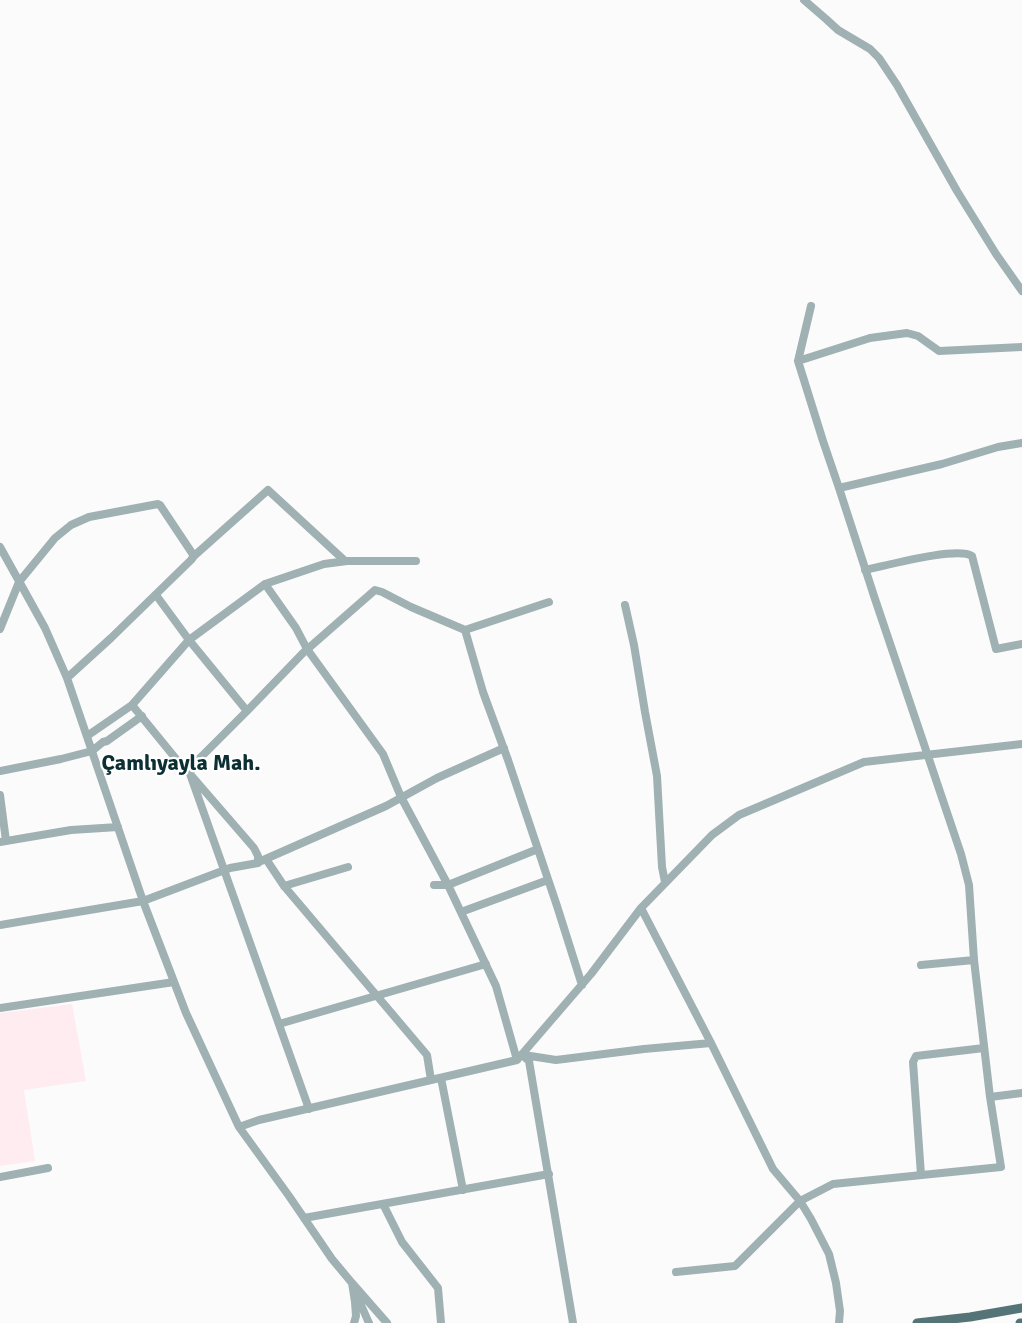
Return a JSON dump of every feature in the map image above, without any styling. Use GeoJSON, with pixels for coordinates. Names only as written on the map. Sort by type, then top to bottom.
{"type":"FeatureCollection","features":[{"type":"Feature","properties":{"kind":"main road"},"geometry":{"type":"LineString","coordinates":[[917,1323],[970,1317],[1022,1308]]}},
{"type":"Feature","properties":{"kind":"street"},"geometry":{"type":"LineString","coordinates":[[804,0],[838,30],[870,49],[878,58],[897,85],[957,191],[996,254],[1022,291]]}},
{"type":"Feature","properties":{"kind":"street"},"geometry":{"type":"LineString","coordinates":[[676,1272],[735,1266],[800,1201],[833,1184],[1001,1167],[990,1097],[974,960],[969,885],[961,854],[798,361],[811,306]]}},
{"type":"Feature","properties":{"kind":"street"},"geometry":{"type":"LineString","coordinates":[[798,361],[870,338],[907,333],[918,336],[939,350],[1022,347]]}},
{"type":"Feature","properties":{"kind":"street"},"geometry":{"type":"LineString","coordinates":[[839,488],[942,464],[998,447],[1022,443]]}},
{"type":"Feature","properties":{"kind":"street"},"geometry":{"type":"LineString","coordinates":[[67,678],[156,595],[194,556],[268,490],[345,561]]}},
{"type":"Feature","properties":{"kind":"street"},"geometry":{"type":"LineString","coordinates":[[0,629],[19,582],[55,538],[71,525],[89,517],[158,504],[194,556]]}},
{"type":"Feature","properties":{"kind":"street"},"geometry":{"type":"LineString","coordinates":[[0,548],[45,628],[67,678],[142,901],[186,1013],[239,1127],[332,1260],[387,1323]]}},
{"type":"Feature","properties":{"kind":"street"},"geometry":{"type":"LineString","coordinates":[[866,570],[933,556],[969,554],[972,556],[996,649],[1022,644]]}},
{"type":"Feature","properties":{"kind":"street"},"geometry":{"type":"LineString","coordinates":[[87,736],[132,704],[189,640],[265,584],[324,564],[345,561],[416,561]]}},
{"type":"Feature","properties":{"kind":"street"},"geometry":{"type":"LineString","coordinates":[[265,584],[296,628],[307,649],[383,754],[402,797],[462,912],[496,986],[520,1057]]}},
{"type":"Feature","properties":{"kind":"street"},"geometry":{"type":"LineString","coordinates":[[309,1109],[190,774],[192,766],[307,649],[375,590],[411,608],[465,630],[549,602]]}},
{"type":"Feature","properties":{"kind":"street"},"geometry":{"type":"LineString","coordinates":[[156,595],[189,640],[247,711]]}},
{"type":"Feature","properties":{"kind":"street"},"geometry":{"type":"LineString","coordinates":[[625,605],[657,776],[662,867],[665,882]]}},
{"type":"Feature","properties":{"kind":"street"},"geometry":{"type":"LineString","coordinates":[[465,630],[483,692],[504,748],[582,985]]}},
{"type":"Feature","properties":{"kind":"street"},"geometry":{"type":"LineString","coordinates":[[132,704],[181,766],[254,848],[262,861],[426,1055],[431,1080]]}},
{"type":"Feature","properties":{"kind":"street"},"geometry":{"type":"LineString","coordinates":[[0,771],[92,751],[142,716]]}},
{"type":"Feature","properties":{"kind":"street"},"geometry":{"type":"LineString","coordinates":[[520,1057],[582,985],[641,908],[712,835],[739,815],[864,762],[1022,744]]}},
{"type":"Feature","properties":{"kind":"street"},"geometry":{"type":"LineString","coordinates":[[0,925],[142,901],[224,871],[262,861],[360,817],[437,778],[504,748]]}},
{"type":"Feature","properties":{"kind":"street"},"geometry":{"type":"LineString","coordinates":[[0,795],[3,841],[71,830],[118,827]]}},
{"type":"Feature","properties":{"kind":"street"},"geometry":{"type":"LineString","coordinates":[[434,884],[448,885],[538,849]]}},
{"type":"Feature","properties":{"kind":"street"},"geometry":{"type":"LineString","coordinates":[[284,886],[348,867]]}},
{"type":"Feature","properties":{"kind":"street"},"geometry":{"type":"LineString","coordinates":[[462,912],[548,880]]}},
{"type":"Feature","properties":{"kind":"street"},"geometry":{"type":"LineString","coordinates":[[641,908],[711,1043],[773,1169],[800,1201],[829,1254],[840,1311],[838,1323]]}},
{"type":"Feature","properties":{"kind":"street"},"geometry":{"type":"LineString","coordinates":[[921,965],[974,960]]}},
{"type":"Feature","properties":{"kind":"street"},"geometry":{"type":"LineString","coordinates":[[279,1024],[486,964]]}},
{"type":"Feature","properties":{"kind":"street"},"geometry":{"type":"LineString","coordinates":[[0,1008],[174,982]]}},
{"type":"Feature","properties":{"kind":"street"},"geometry":{"type":"LineString","coordinates":[[239,1127],[259,1120],[441,1078],[520,1057],[556,1060],[711,1043]]}},
{"type":"Feature","properties":{"kind":"street"},"geometry":{"type":"LineString","coordinates":[[921,1175],[913,1062],[916,1056],[984,1048]]}},
{"type":"Feature","properties":{"kind":"street"},"geometry":{"type":"LineString","coordinates":[[520,1057],[529,1060],[573,1323]]}},
{"type":"Feature","properties":{"kind":"street"},"geometry":{"type":"LineString","coordinates":[[441,1078],[463,1190]]}},
{"type":"Feature","properties":{"kind":"street"},"geometry":{"type":"LineString","coordinates":[[990,1097],[1022,1093]]}},
{"type":"Feature","properties":{"kind":"street"},"geometry":{"type":"LineString","coordinates":[[0,1177],[48,1168]]}},
{"type":"Feature","properties":{"kind":"street"},"geometry":{"type":"LineString","coordinates":[[304,1218],[549,1174]]}},
{"type":"Feature","properties":{"kind":"street"},"geometry":{"type":"LineString","coordinates":[[383,1204],[402,1242],[438,1288],[441,1323]]}},
{"type":"Feature","properties":{"kind":"street"},"geometry":{"type":"LineString","coordinates":[[352,1283],[356,1309],[354,1323]]}},
{"type":"Feature","properties":{"kind":"street"},"geometry":{"type":"LineString","coordinates":[[352,1283],[369,1323]]}},
{"type":"Feature","properties":{"kind":"shaded area"},"geometry":{"type":"Polygon","coordinates":[[[72,1004],[86,1081],[24,1090],[35,1161],[0,1166],[0,1013],[72,1004]]]}},
{"type":"Feature","properties":{"kind":"district","name":"Çamlıyayla Mah."},"geometry":{"type":"Point","coordinates":[181,764]}}]}
